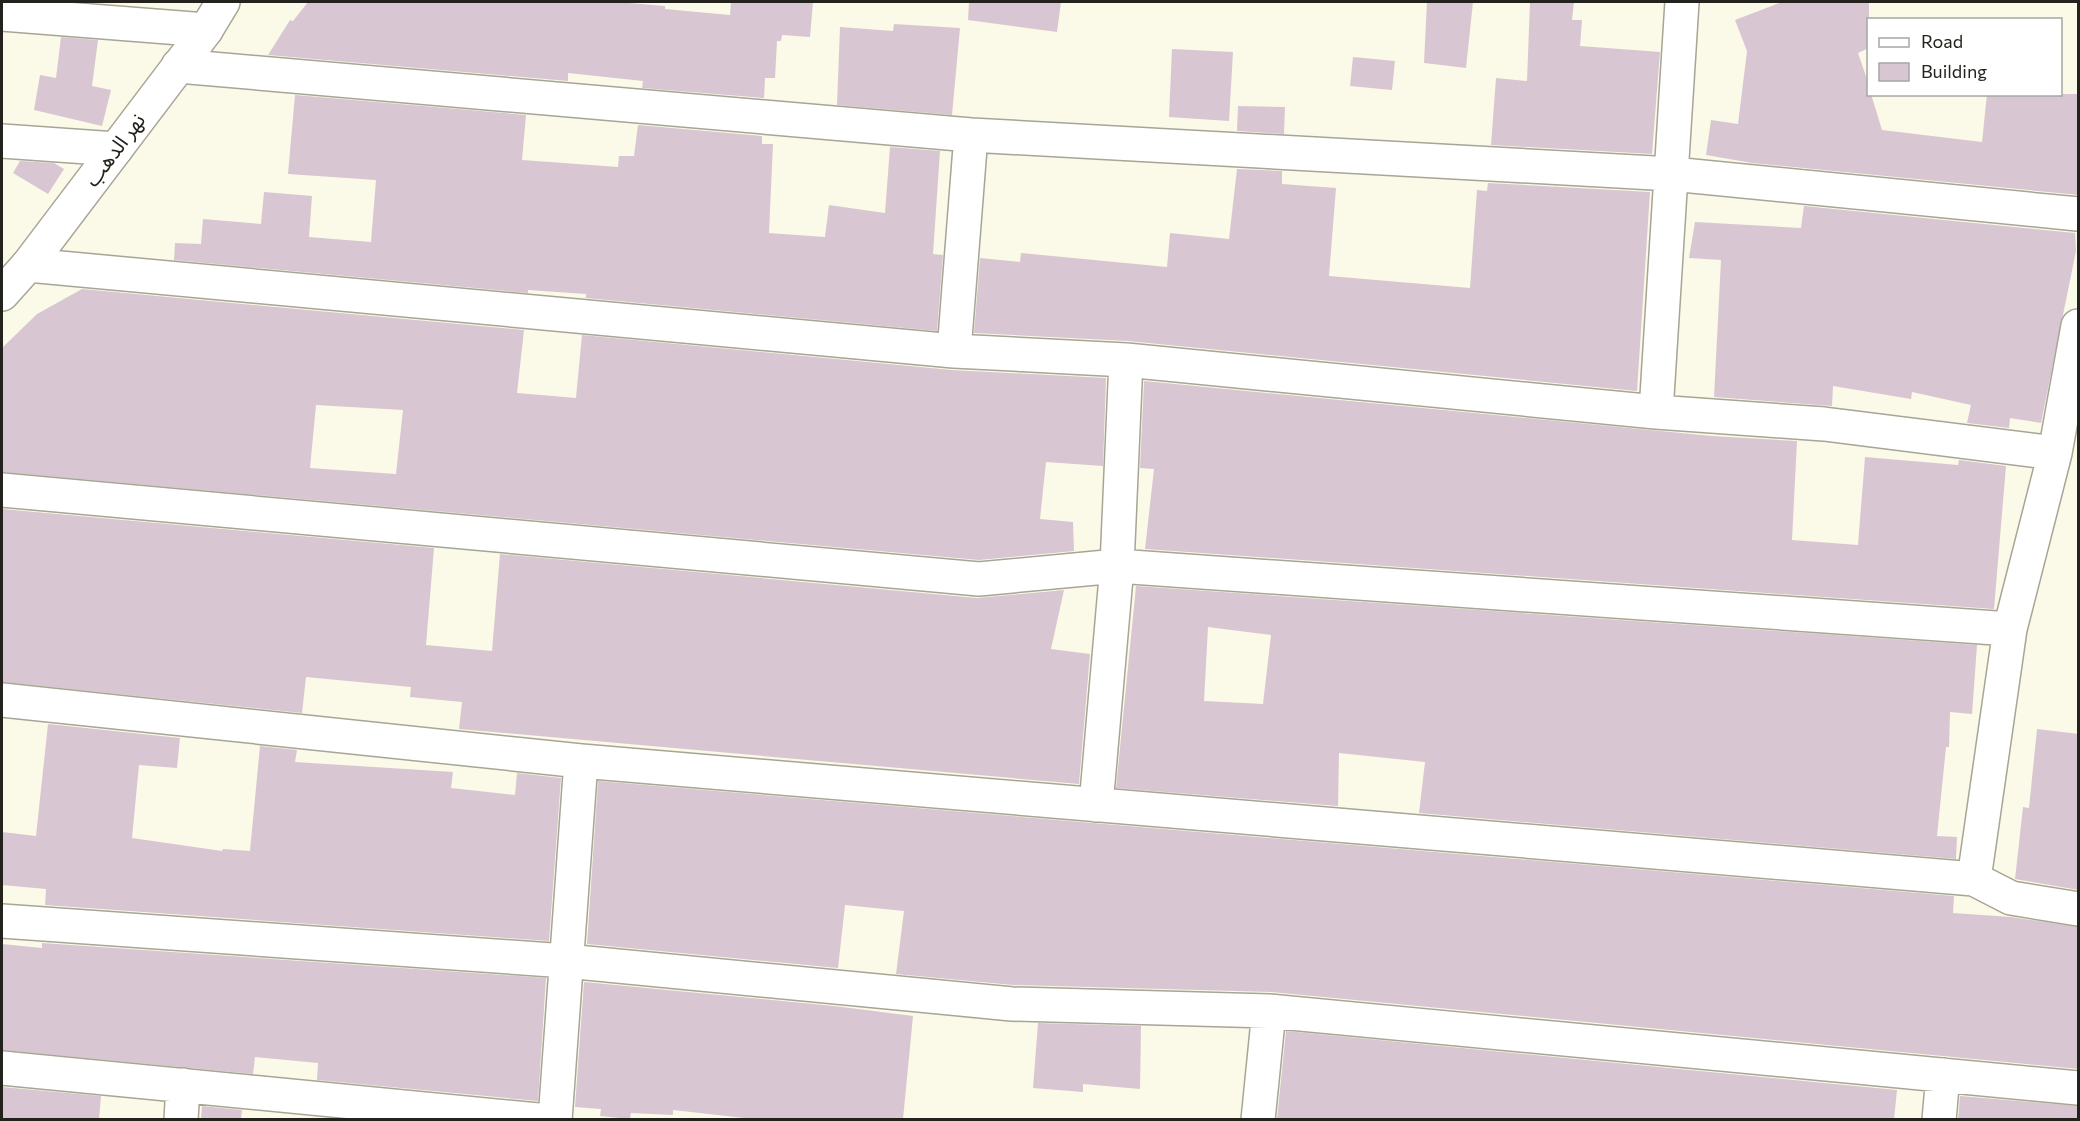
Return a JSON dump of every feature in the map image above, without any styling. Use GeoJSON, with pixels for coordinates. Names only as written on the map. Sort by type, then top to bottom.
{"type":"FeatureCollection","features":[{"type":"Feature","properties":{"kind":"street","name":"نهر الدهب"},"geometry":{"type":"LineString","coordinates":[[2,294],[28,265],[206,30],[224,2]]}},
{"type":"Feature","properties":{"kind":"street"},"geometry":{"type":"LineString","coordinates":[[1656,412],[1682,2]]}},
{"type":"Feature","properties":{"kind":"street"},"geometry":{"type":"LineString","coordinates":[[2,14],[206,30]]}},
{"type":"Feature","properties":{"kind":"street"},"geometry":{"type":"LineString","coordinates":[[178,66],[971,135],[1672,174],[2079,214]]}},
{"type":"Feature","properties":{"kind":"street"},"geometry":{"type":"LineString","coordinates":[[954,351],[971,135]]}},
{"type":"Feature","properties":{"kind":"street"},"geometry":{"type":"LineString","coordinates":[[2,141],[116,149]]}},
{"type":"Feature","properties":{"kind":"street"},"geometry":{"type":"LineString","coordinates":[[28,265],[954,351],[1126,360],[1656,412],[1824,424],[2055,453]]}},
{"type":"Feature","properties":{"kind":"street"},"geometry":{"type":"LineString","coordinates":[[1974,879],[2010,629],[2055,453],[2079,326]]}},
{"type":"Feature","properties":{"kind":"street"},"geometry":{"type":"LineString","coordinates":[[1096,805],[1117,566],[1126,360]]}},
{"type":"Feature","properties":{"kind":"street"},"geometry":{"type":"LineString","coordinates":[[2,490],[979,579],[1117,566],[2010,629]]}},
{"type":"Feature","properties":{"kind":"street"},"geometry":{"type":"LineString","coordinates":[[2,700],[581,761],[1974,879],[2011,898],[2079,909]]}},
{"type":"Feature","properties":{"kind":"street"},"geometry":{"type":"LineString","coordinates":[[555,1119],[581,761]]}},
{"type":"Feature","properties":{"kind":"street"},"geometry":{"type":"LineString","coordinates":[[2,921],[566,961],[1012,1004],[1269,1011],[2079,1088]]}},
{"type":"Feature","properties":{"kind":"street"},"geometry":{"type":"LineString","coordinates":[[1258,1119],[1269,1011]]}},
{"type":"Feature","properties":{"kind":"street"},"geometry":{"type":"LineString","coordinates":[[2,1068],[538,1119]]}},
{"type":"Feature","properties":{"kind":"street"},"geometry":{"type":"LineString","coordinates":[[1939,1119],[1943,1076]]}},
{"type":"Feature","properties":{"kind":"street"},"geometry":{"type":"LineString","coordinates":[[181,1119],[183,1085]]}},
{"type":"Feature","properties":{"kind":"building"},"geometry":{"type":"Polygon","coordinates":[[[308,2],[617,2],[730,15],[731,2],[813,2],[810,37],[782,35],[781,41],[777,41],[775,78],[765,78],[764,98],[642,88],[643,81],[568,73],[568,81],[268,55],[290,20],[293,21],[308,2]]]}},
{"type":"Feature","properties":{"kind":"building"},"geometry":{"type":"Polygon","coordinates":[[[969,2],[1061,2],[1057,32],[968,20],[969,2]]]}},
{"type":"Feature","properties":{"kind":"building"},"geometry":{"type":"Polygon","coordinates":[[[1427,2],[1473,2],[1466,68],[1424,63],[1427,2]]]}},
{"type":"Feature","properties":{"kind":"building"},"geometry":{"type":"Polygon","coordinates":[[[1530,2],[1574,2],[1572,20],[1582,20],[1580,46],[1660,52],[1652,154],[1491,145],[1496,78],[1527,81],[1530,2]]]}},
{"type":"Feature","properties":{"kind":"building"},"geometry":{"type":"Polygon","coordinates":[[[1782,2],[1869,2],[1867,49],[1858,53],[1867,79],[1867,96],[1872,96],[1882,130],[1982,142],[1987,96],[2079,94],[2079,195],[1752,163],[1706,155],[1711,120],[1738,124],[1747,51],[1735,20],[1782,2]]]}},
{"type":"Feature","properties":{"kind":"building"},"geometry":{"type":"Polygon","coordinates":[[[894,24],[960,28],[952,115],[837,105],[840,27],[893,31],[894,24]]]}},
{"type":"Feature","properties":{"kind":"building"},"geometry":{"type":"Polygon","coordinates":[[[61,37],[98,40],[92,86],[111,90],[102,126],[34,110],[40,75],[56,78],[61,37]]]}},
{"type":"Feature","properties":{"kind":"building"},"geometry":{"type":"Polygon","coordinates":[[[1172,49],[1233,52],[1229,121],[1169,117],[1172,49]]]}},
{"type":"Feature","properties":{"kind":"building"},"geometry":{"type":"Polygon","coordinates":[[[1353,57],[1395,61],[1392,90],[1350,86],[1353,57]]]}},
{"type":"Feature","properties":{"kind":"building"},"geometry":{"type":"Polygon","coordinates":[[[295,95],[526,115],[522,160],[618,167],[619,156],[634,156],[638,125],[762,136],[762,144],[773,144],[769,233],[825,237],[829,205],[885,213],[890,147],[940,151],[933,254],[943,255],[937,331],[586,298],[586,294],[528,290],[528,293],[174,260],[175,243],[201,244],[203,219],[261,224],[264,192],[312,196],[309,237],[371,242],[376,180],[288,174],[295,95]]]}},
{"type":"Feature","properties":{"kind":"building"},"geometry":{"type":"Polygon","coordinates":[[[1238,106],[1285,107],[1284,134],[1237,131],[1238,106]]]}},
{"type":"Feature","properties":{"kind":"building"},"geometry":{"type":"Polygon","coordinates":[[[20,161],[54,163],[64,169],[48,194],[13,173],[20,161]]]}},
{"type":"Feature","properties":{"kind":"building"},"geometry":{"type":"Polygon","coordinates":[[[1237,169],[1282,171],[1282,184],[1336,188],[1329,276],[1470,288],[1477,190],[1487,191],[1488,183],[1650,192],[1637,391],[1128,341],[974,333],[980,258],[1020,262],[1021,253],[1167,267],[1170,233],[1229,239],[1237,169]]]}},
{"type":"Feature","properties":{"kind":"building"},"geometry":{"type":"Polygon","coordinates":[[[1804,206],[2075,233],[2076,251],[2041,423],[2010,418],[2009,428],[1967,423],[1971,405],[1912,392],[1911,399],[1833,386],[1832,406],[1714,397],[1721,260],[1689,258],[1695,222],[1801,228],[1804,206]]]}},
{"type":"Feature","properties":{"kind":"building"},"geometry":{"type":"Polygon","coordinates":[[[82,289],[524,330],[517,393],[576,398],[582,335],[952,370],[1106,378],[1103,466],[1046,462],[1040,519],[1073,522],[1074,551],[979,560],[2,472],[2,348],[37,314],[82,289]],[[316,405],[310,468],[396,474],[403,410],[316,405]]]}},
{"type":"Feature","properties":{"kind":"building"},"geometry":{"type":"Polygon","coordinates":[[[1144,381],[1712,436],[1797,441],[1792,540],[1858,545],[1865,457],[1958,465],[1959,460],[2006,466],[1994,609],[1145,549],[1154,469],[1140,468],[1144,381]]]}},
{"type":"Feature","properties":{"kind":"building"},"geometry":{"type":"Polygon","coordinates":[[[2,509],[434,548],[426,645],[492,651],[500,554],[977,598],[1064,590],[1051,649],[1090,654],[1079,784],[459,729],[462,702],[410,697],[411,687],[306,677],[302,713],[2,682],[2,509]]]}},
{"type":"Feature","properties":{"kind":"building"},"geometry":{"type":"Polygon","coordinates":[[[1136,586],[1977,645],[1972,714],[1950,712],[1949,747],[1946,747],[1937,836],[1957,837],[1956,859],[1419,813],[1425,762],[1339,753],[1338,806],[1116,788],[1136,586]],[[1208,627],[1204,701],[1263,704],[1271,635],[1208,627]]]}},
{"type":"Feature","properties":{"kind":"building"},"geometry":{"type":"Polygon","coordinates":[[[48,724],[180,738],[177,768],[139,765],[132,838],[222,851],[223,849],[250,851],[260,746],[297,750],[295,762],[453,772],[451,788],[515,795],[517,773],[561,778],[549,941],[45,905],[46,889],[2,885],[2,832],[36,836],[48,724]]]}},
{"type":"Feature","properties":{"kind":"building"},"geometry":{"type":"Polygon","coordinates":[[[2037,729],[2079,734],[2079,890],[2015,879],[2023,807],[2029,808],[2037,729]]]}},
{"type":"Feature","properties":{"kind":"building"},"geometry":{"type":"Polygon","coordinates":[[[598,781],[1954,896],[1953,913],[2011,917],[2079,927],[2079,1069],[1271,992],[1013,985],[896,974],[904,911],[845,905],[838,968],[587,944],[598,781]]]}},
{"type":"Feature","properties":{"kind":"building"},"geometry":{"type":"Polygon","coordinates":[[[42,943],[546,978],[538,1101],[317,1080],[318,1063],[255,1057],[253,1074],[2,1050],[2,944],[42,948],[42,943]]]}},
{"type":"Feature","properties":{"kind":"building"},"geometry":{"type":"Polygon","coordinates":[[[584,982],[834,1006],[913,1016],[903,1119],[753,1119],[673,1110],[673,1115],[631,1113],[630,1119],[600,1116],[601,1109],[575,1107],[584,982]]]}},
{"type":"Feature","properties":{"kind":"building"},"geometry":{"type":"Polygon","coordinates":[[[1038,1023],[1141,1026],[1140,1089],[1083,1084],[1083,1092],[1033,1088],[1038,1023]]]}},
{"type":"Feature","properties":{"kind":"building"},"geometry":{"type":"Polygon","coordinates":[[[1286,1031],[1897,1090],[1894,1119],[1277,1119],[1286,1031]]]}},
{"type":"Feature","properties":{"kind":"building"},"geometry":{"type":"Polygon","coordinates":[[[2,1087],[101,1096],[99,1119],[2,1119],[2,1087]]]}},
{"type":"Feature","properties":{"kind":"building"},"geometry":{"type":"Polygon","coordinates":[[[1960,1096],[2079,1106],[2079,1119],[1958,1119],[1960,1096]]]}},
{"type":"Feature","properties":{"kind":"building"},"geometry":{"type":"Polygon","coordinates":[[[202,1106],[242,1110],[241,1119],[201,1119],[202,1106]]]}}]}
